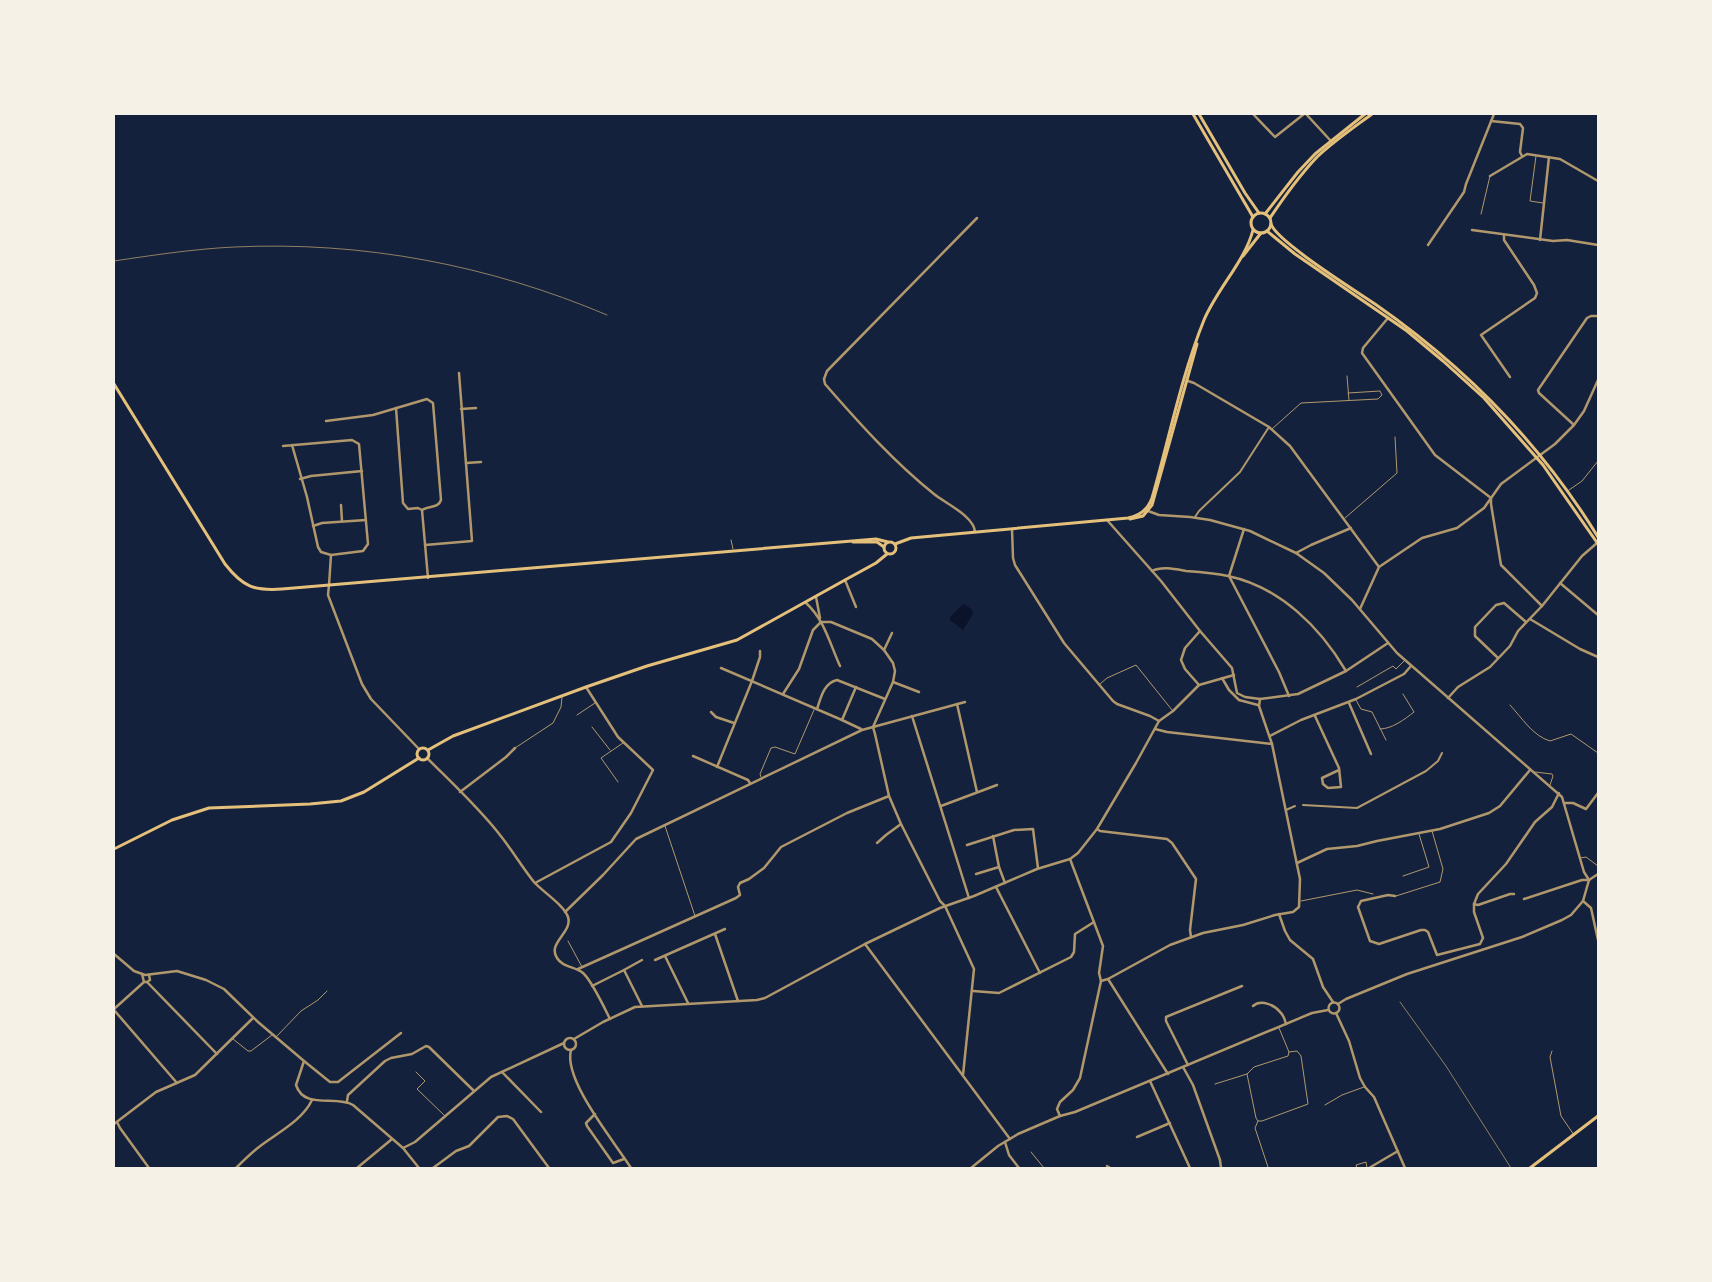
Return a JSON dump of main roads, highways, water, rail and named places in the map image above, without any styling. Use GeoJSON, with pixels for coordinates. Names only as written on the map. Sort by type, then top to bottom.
{"type":"FeatureCollection","features":[{"type":"Feature","properties":{"kind":"main road"},"geometry":{"type":"LineString","coordinates":[[1148,512],[1148,506],[1191,355],[1211,305],[1239,260],[1253,230],[1251,225],[1252,217],[1193,114]]}},
{"type":"Feature","properties":{"kind":"main road"},"geometry":{"type":"LineString","coordinates":[[1199,114],[1244,193],[1259,213]]}},
{"type":"Feature","properties":{"kind":"main road"},"geometry":{"type":"LineString","coordinates":[[1265,214],[1298,172],[1330,140],[1365,114]]}},
{"type":"Feature","properties":{"kind":"main road"},"geometry":{"type":"LineString","coordinates":[[1270,218],[1287,192],[1318,157],[1336,140],[1372,114]]}},
{"type":"Feature","properties":{"kind":"main road"},"geometry":{"type":"LineString","coordinates":[[1252,217],[1259,213],[1265,214],[1270,218],[1275,232],[1432,347],[1503,412],[1568,491],[1598,537]]}},
{"type":"Feature","properties":{"kind":"main road"},"geometry":{"type":"LineString","coordinates":[[1239,260],[1261,233],[1267,231],[1271,224]]}},
{"type":"Feature","properties":{"kind":"main road"},"geometry":{"type":"LineString","coordinates":[[1253,230],[1261,233]]}},
{"type":"Feature","properties":{"kind":"main road"},"geometry":{"type":"LineString","coordinates":[[1267,231],[1303,259],[1389,318],[1430,350],[1484,398],[1538,455],[1598,543]]}},
{"type":"Feature","properties":{"kind":"main road"},"geometry":{"type":"LineString","coordinates":[[1116,519],[1134,519],[1143,516],[1148,512],[1154,499],[1199,336]]}},
{"type":"Feature","properties":{"kind":"main road"},"geometry":{"type":"LineString","coordinates":[[114,384],[225,564],[237,579],[247,586],[266,590],[428,578],[876,539],[895,544],[910,538],[1133,517],[1148,506]]}},
{"type":"Feature","properties":{"kind":"main road"},"geometry":{"type":"LineString","coordinates":[[1142,512],[1148,512]]}},
{"type":"Feature","properties":{"kind":"main road"},"geometry":{"type":"LineString","coordinates":[[852,542],[880,543],[887,554]]}},
{"type":"Feature","properties":{"kind":"main road"},"geometry":{"type":"LineString","coordinates":[[884,547],[888,542]]}},
{"type":"Feature","properties":{"kind":"main road"},"geometry":{"type":"LineString","coordinates":[[419,758],[417,752],[419,749],[428,750],[453,736],[647,666],[737,640],[816,597],[887,554],[894,553],[897,550],[895,544]]}},
{"type":"Feature","properties":{"kind":"main road"},"geometry":{"type":"LineString","coordinates":[[114,849],[172,820],[209,808],[341,801],[364,792],[419,758],[422,760],[427,758],[429,755],[428,750]]}},
{"type":"Feature","properties":{"kind":"main road"},"geometry":{"type":"LineString","coordinates":[[1530,1168],[1598,1116]]}},
{"type":"Feature","properties":{"kind":"water"},"geometry":{"type":"Polygon","coordinates":[[[963,604],[972,609],[973,614],[963,630],[950,620],[950,617],[963,604]]]}},
{"type":"Feature","properties":{"kind":"railway"},"geometry":{"type":"LineString","coordinates":[[114,261],[234,247],[282,246],[378,253],[425,260],[517,282],[607,315]]}},
{"type":"Feature","properties":{"kind":"railway"},"geometry":{"type":"LineString","coordinates":[[1400,1002],[1446,1066],[1511,1168]]}}]}
